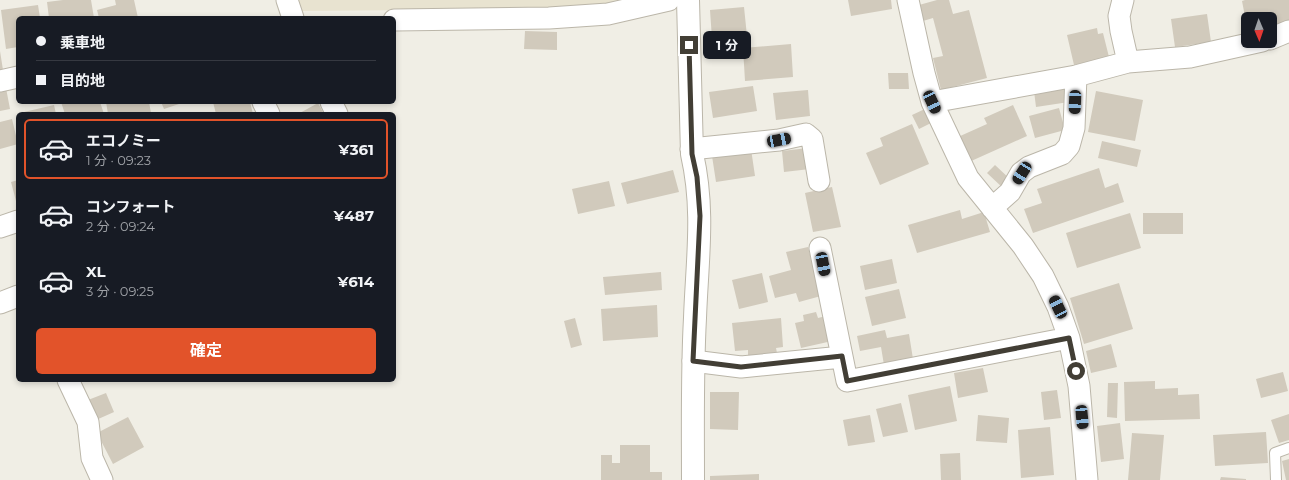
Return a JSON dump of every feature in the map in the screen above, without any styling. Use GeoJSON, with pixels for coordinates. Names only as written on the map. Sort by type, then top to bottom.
{"type":"FeatureCollection","features":[{"type":"Feature","properties":{"kind":"street"},"geometry":{"type":"LineString","coordinates":[[287,0],[292,16]]}},
{"type":"Feature","properties":{"kind":"street"},"geometry":{"type":"LineString","coordinates":[[396,20],[556,18],[608,14],[669,0]]}},
{"type":"Feature","properties":{"kind":"street"},"geometry":{"type":"LineString","coordinates":[[688,0],[691,149],[697,177],[700,216],[693,361],[693,480]]}},
{"type":"Feature","properties":{"kind":"street"},"geometry":{"type":"LineString","coordinates":[[908,0],[932,102],[968,178],[1023,246],[1043,276],[1058,307],[1069,338],[1079,386],[1087,480]]}},
{"type":"Feature","properties":{"kind":"street"},"geometry":{"type":"LineString","coordinates":[[1124,0],[1119,16],[1120,31],[1128,62]]}},
{"type":"Feature","properties":{"kind":"street"},"geometry":{"type":"LineString","coordinates":[[1277,36],[1289,31]]}},
{"type":"Feature","properties":{"kind":"street"},"geometry":{"type":"LineString","coordinates":[[932,102],[1076,76],[1128,62],[1190,57],[1241,46]]}},
{"type":"Feature","properties":{"kind":"street"},"geometry":{"type":"LineString","coordinates":[[992,208],[1010,192],[1022,173],[1029,167],[1062,154],[1069,146],[1074,128],[1076,76]]}},
{"type":"Feature","properties":{"kind":"street"},"geometry":{"type":"LineString","coordinates":[[0,81],[16,77]]}},
{"type":"Feature","properties":{"kind":"street"},"geometry":{"type":"LineString","coordinates":[[691,149],[779,140],[806,134],[812,139],[820,182]]}},
{"type":"Feature","properties":{"kind":"street"},"geometry":{"type":"LineString","coordinates":[[0,227],[16,222]]}},
{"type":"Feature","properties":{"kind":"street"},"geometry":{"type":"LineString","coordinates":[[820,248],[847,381],[1069,338]]}},
{"type":"Feature","properties":{"kind":"street"},"geometry":{"type":"LineString","coordinates":[[0,303],[16,297]]}},
{"type":"Feature","properties":{"kind":"street"},"geometry":{"type":"LineString","coordinates":[[693,361],[741,367],[842,356]]}},
{"type":"Feature","properties":{"kind":"street"},"geometry":{"type":"LineString","coordinates":[[69,382],[88,422],[92,458],[102,480]]}},
{"type":"Feature","properties":{"kind":"lane"},"geometry":{"type":"LineString","coordinates":[[1276,480],[1275,453],[1289,448]]}},
{"type":"Feature","properties":{"kind":"shaded area"},"geometry":{"type":"Polygon","coordinates":[[[295,0],[622,0],[605,4],[546,9],[299,11],[295,0]]]}},
{"type":"Feature","properties":{"kind":"building"},"geometry":{"type":"Polygon","coordinates":[[[63,0],[91,0],[94,16],[49,16],[47,2],[63,0]]]}},
{"type":"Feature","properties":{"kind":"building"},"geometry":{"type":"Polygon","coordinates":[[[115,0],[134,0],[138,16],[98,16],[97,10],[116,5],[115,0]]]}},
{"type":"Feature","properties":{"kind":"building"},"geometry":{"type":"Polygon","coordinates":[[[848,0],[891,0],[892,9],[851,16],[848,0]]]}},
{"type":"Feature","properties":{"kind":"building"},"geometry":{"type":"Polygon","coordinates":[[[937,0],[949,0],[953,14],[969,10],[987,78],[941,90],[933,58],[943,56],[933,18],[923,21],[919,5],[937,0]]]}},
{"type":"Feature","properties":{"kind":"building"},"geometry":{"type":"Polygon","coordinates":[[[1289,0],[1289,24],[1277,27],[1277,12],[1244,12],[1242,1],[1289,0]]]}},
{"type":"Feature","properties":{"kind":"building"},"geometry":{"type":"Polygon","coordinates":[[[38,5],[40,16],[16,16],[16,47],[6,49],[1,10],[38,5]]]}},
{"type":"Feature","properties":{"kind":"building"},"geometry":{"type":"Polygon","coordinates":[[[744,7],[747,36],[712,39],[710,10],[744,7]]]}},
{"type":"Feature","properties":{"kind":"building"},"geometry":{"type":"Polygon","coordinates":[[[1207,14],[1211,42],[1175,47],[1171,19],[1207,14]]]}},
{"type":"Feature","properties":{"kind":"building"},"geometry":{"type":"Polygon","coordinates":[[[1097,28],[1098,34],[1103,33],[1109,57],[1074,65],[1067,35],[1097,28]]]}},
{"type":"Feature","properties":{"kind":"building"},"geometry":{"type":"Polygon","coordinates":[[[525,31],[557,32],[557,50],[524,49],[525,31]]]}},
{"type":"Feature","properties":{"kind":"building"},"geometry":{"type":"Polygon","coordinates":[[[791,44],[793,77],[745,81],[743,48],[791,44]]]}},
{"type":"Feature","properties":{"kind":"building"},"geometry":{"type":"Polygon","coordinates":[[[0,51],[3,70],[0,70],[0,51]]]}},
{"type":"Feature","properties":{"kind":"building"},"geometry":{"type":"Polygon","coordinates":[[[888,73],[908,73],[909,89],[889,89],[888,73]]]}},
{"type":"Feature","properties":{"kind":"building"},"geometry":{"type":"Polygon","coordinates":[[[753,86],[757,111],[713,118],[709,92],[753,86]]]}},
{"type":"Feature","properties":{"kind":"building"},"geometry":{"type":"Polygon","coordinates":[[[1066,86],[1069,102],[1036,107],[1034,91],[1066,86]]]}},
{"type":"Feature","properties":{"kind":"building"},"geometry":{"type":"Polygon","coordinates":[[[6,88],[10,109],[0,111],[0,89],[6,88]]]}},
{"type":"Feature","properties":{"kind":"building"},"geometry":{"type":"Polygon","coordinates":[[[808,90],[810,116],[776,120],[773,93],[808,90]]]}},
{"type":"Feature","properties":{"kind":"building"},"geometry":{"type":"Polygon","coordinates":[[[1096,91],[1143,100],[1135,141],[1088,132],[1096,91]]]}},
{"type":"Feature","properties":{"kind":"building"},"geometry":{"type":"Polygon","coordinates":[[[62,104],[101,104],[103,112],[64,112],[62,104]]]}},
{"type":"Feature","properties":{"kind":"building"},"geometry":{"type":"Polygon","coordinates":[[[106,104],[149,104],[151,112],[108,112],[106,104]]]}},
{"type":"Feature","properties":{"kind":"building"},"geometry":{"type":"Polygon","coordinates":[[[162,104],[179,104],[164,109],[162,104]]]}},
{"type":"Feature","properties":{"kind":"building"},"geometry":{"type":"Polygon","coordinates":[[[214,104],[250,104],[252,112],[216,112],[214,104]]]}},
{"type":"Feature","properties":{"kind":"building"},"geometry":{"type":"Polygon","coordinates":[[[319,104],[323,112],[302,112],[319,104]]]}},
{"type":"Feature","properties":{"kind":"building"},"geometry":{"type":"Polygon","coordinates":[[[54,105],[56,112],[24,112],[54,105]]]}},
{"type":"Feature","properties":{"kind":"building"},"geometry":{"type":"Polygon","coordinates":[[[1013,105],[1027,136],[969,162],[958,137],[987,124],[984,118],[1013,105]]]}},
{"type":"Feature","properties":{"kind":"building"},"geometry":{"type":"Polygon","coordinates":[[[927,108],[933,122],[919,129],[912,115],[927,108]]]}},
{"type":"Feature","properties":{"kind":"building"},"geometry":{"type":"Polygon","coordinates":[[[1059,108],[1065,130],[1035,138],[1029,116],[1059,108]]]}},
{"type":"Feature","properties":{"kind":"building"},"geometry":{"type":"Polygon","coordinates":[[[12,119],[16,136],[16,145],[0,149],[0,122],[12,119]]]}},
{"type":"Feature","properties":{"kind":"building"},"geometry":{"type":"Polygon","coordinates":[[[912,124],[929,164],[880,185],[866,153],[883,146],[880,138],[912,124]]]}},
{"type":"Feature","properties":{"kind":"building"},"geometry":{"type":"Polygon","coordinates":[[[1102,141],[1141,150],[1137,167],[1098,158],[1102,141]]]}},
{"type":"Feature","properties":{"kind":"building"},"geometry":{"type":"Polygon","coordinates":[[[808,148],[810,169],[784,172],[782,151],[808,148]]]}},
{"type":"Feature","properties":{"kind":"building"},"geometry":{"type":"Polygon","coordinates":[[[751,149],[755,176],[716,182],[712,156],[751,149]]]}},
{"type":"Feature","properties":{"kind":"building"},"geometry":{"type":"Polygon","coordinates":[[[995,165],[1011,180],[1003,188],[987,173],[995,165]]]}},
{"type":"Feature","properties":{"kind":"building"},"geometry":{"type":"Polygon","coordinates":[[[1099,168],[1105,188],[1118,183],[1124,202],[1033,233],[1024,209],[1042,203],[1037,189],[1099,168]]]}},
{"type":"Feature","properties":{"kind":"building"},"geometry":{"type":"Polygon","coordinates":[[[673,170],[679,192],[627,204],[621,183],[673,170]]]}},
{"type":"Feature","properties":{"kind":"building"},"geometry":{"type":"Polygon","coordinates":[[[16,181],[16,201],[11,182],[16,181]]]}},
{"type":"Feature","properties":{"kind":"building"},"geometry":{"type":"Polygon","coordinates":[[[609,181],[615,206],[578,214],[572,189],[609,181]]]}},
{"type":"Feature","properties":{"kind":"building"},"geometry":{"type":"Polygon","coordinates":[[[832,187],[841,227],[813,232],[805,193],[832,187]]]}},
{"type":"Feature","properties":{"kind":"building"},"geometry":{"type":"Polygon","coordinates":[[[960,210],[962,219],[984,212],[990,232],[917,253],[908,225],[960,210]]]}},
{"type":"Feature","properties":{"kind":"building"},"geometry":{"type":"Polygon","coordinates":[[[1130,213],[1141,248],[1077,268],[1066,233],[1130,213]]]}},
{"type":"Feature","properties":{"kind":"building"},"geometry":{"type":"Polygon","coordinates":[[[1143,213],[1183,213],[1183,234],[1143,234],[1143,213]]]}},
{"type":"Feature","properties":{"kind":"building"},"geometry":{"type":"Polygon","coordinates":[[[808,247],[821,296],[799,302],[796,293],[775,298],[769,276],[791,270],[786,252],[808,247]]]}},
{"type":"Feature","properties":{"kind":"building"},"geometry":{"type":"Polygon","coordinates":[[[892,259],[897,283],[865,290],[860,266],[892,259]]]}},
{"type":"Feature","properties":{"kind":"building"},"geometry":{"type":"Polygon","coordinates":[[[661,272],[662,290],[605,295],[603,277],[661,272]]]}},
{"type":"Feature","properties":{"kind":"building"},"geometry":{"type":"Polygon","coordinates":[[[762,273],[768,302],[739,309],[732,280],[762,273]]]}},
{"type":"Feature","properties":{"kind":"building"},"geometry":{"type":"Polygon","coordinates":[[[1119,283],[1133,329],[1084,344],[1070,298],[1119,283]]]}},
{"type":"Feature","properties":{"kind":"building"},"geometry":{"type":"Polygon","coordinates":[[[899,289],[906,318],[872,326],[865,297],[899,289]]]}},
{"type":"Feature","properties":{"kind":"building"},"geometry":{"type":"Polygon","coordinates":[[[657,305],[658,337],[603,341],[601,309],[657,305]]]}},
{"type":"Feature","properties":{"kind":"building"},"geometry":{"type":"Polygon","coordinates":[[[816,312],[818,318],[826,316],[832,341],[801,348],[795,323],[804,321],[803,315],[816,312]]]}},
{"type":"Feature","properties":{"kind":"building"},"geometry":{"type":"Polygon","coordinates":[[[575,318],[582,345],[571,348],[564,321],[575,318]]]}},
{"type":"Feature","properties":{"kind":"building"},"geometry":{"type":"Polygon","coordinates":[[[781,318],[783,347],[776,348],[777,353],[748,356],[748,350],[735,351],[732,323],[781,318]]]}},
{"type":"Feature","properties":{"kind":"building"},"geometry":{"type":"Polygon","coordinates":[[[885,330],[887,338],[909,334],[913,359],[884,365],[881,347],[860,351],[857,336],[885,330]]]}},
{"type":"Feature","properties":{"kind":"building"},"geometry":{"type":"Polygon","coordinates":[[[1111,344],[1117,367],[1091,373],[1086,351],[1111,344]]]}},
{"type":"Feature","properties":{"kind":"building"},"geometry":{"type":"Polygon","coordinates":[[[983,368],[988,392],[958,398],[954,373],[983,368]]]}},
{"type":"Feature","properties":{"kind":"building"},"geometry":{"type":"Polygon","coordinates":[[[1283,372],[1288,391],[1261,398],[1256,379],[1283,372]]]}},
{"type":"Feature","properties":{"kind":"building"},"geometry":{"type":"Polygon","coordinates":[[[1155,381],[1155,389],[1178,388],[1178,395],[1199,394],[1200,419],[1125,421],[1124,382],[1155,381]]]}},
{"type":"Feature","properties":{"kind":"building"},"geometry":{"type":"Polygon","coordinates":[[[1108,383],[1118,383],[1117,418],[1107,417],[1108,383]]]}},
{"type":"Feature","properties":{"kind":"building"},"geometry":{"type":"Polygon","coordinates":[[[950,386],[957,421],[915,430],[908,395],[950,386]]]}},
{"type":"Feature","properties":{"kind":"building"},"geometry":{"type":"Polygon","coordinates":[[[1057,390],[1061,418],[1044,420],[1041,392],[1057,390]]]}},
{"type":"Feature","properties":{"kind":"building"},"geometry":{"type":"Polygon","coordinates":[[[710,392],[739,392],[738,430],[710,429],[710,392]]]}},
{"type":"Feature","properties":{"kind":"building"},"geometry":{"type":"Polygon","coordinates":[[[106,393],[114,412],[96,420],[88,400],[106,393]]]}},
{"type":"Feature","properties":{"kind":"building"},"geometry":{"type":"Polygon","coordinates":[[[901,403],[908,432],[883,437],[876,409],[901,403]]]}},
{"type":"Feature","properties":{"kind":"building"},"geometry":{"type":"Polygon","coordinates":[[[1289,414],[1289,440],[1279,443],[1271,420],[1289,414]]]}},
{"type":"Feature","properties":{"kind":"building"},"geometry":{"type":"Polygon","coordinates":[[[870,415],[875,442],[848,446],[843,420],[870,415]]]}},
{"type":"Feature","properties":{"kind":"building"},"geometry":{"type":"Polygon","coordinates":[[[978,415],[1009,418],[1007,443],[976,441],[978,415]]]}},
{"type":"Feature","properties":{"kind":"building"},"geometry":{"type":"Polygon","coordinates":[[[128,417],[144,447],[113,464],[97,433],[128,417]]]}},
{"type":"Feature","properties":{"kind":"building"},"geometry":{"type":"Polygon","coordinates":[[[1120,423],[1124,459],[1101,462],[1097,426],[1120,423]]]}},
{"type":"Feature","properties":{"kind":"building"},"geometry":{"type":"Polygon","coordinates":[[[1050,427],[1054,475],[1021,478],[1018,430],[1050,427]]]}},
{"type":"Feature","properties":{"kind":"building"},"geometry":{"type":"Polygon","coordinates":[[[1266,432],[1268,463],[1215,466],[1213,435],[1266,432]]]}},
{"type":"Feature","properties":{"kind":"building"},"geometry":{"type":"Polygon","coordinates":[[[1132,433],[1164,435],[1160,480],[1128,480],[1132,433]]]}},
{"type":"Feature","properties":{"kind":"building"},"geometry":{"type":"Polygon","coordinates":[[[620,445],[650,445],[650,472],[662,472],[662,480],[601,480],[601,455],[612,455],[612,463],[620,463],[620,445]]]}},
{"type":"Feature","properties":{"kind":"building"},"geometry":{"type":"Polygon","coordinates":[[[960,453],[961,480],[941,480],[940,454],[960,453]]]}},
{"type":"Feature","properties":{"kind":"building"},"geometry":{"type":"Polygon","coordinates":[[[1289,459],[1289,480],[1286,480],[1282,461],[1289,459]]]}},
{"type":"Feature","properties":{"kind":"building"},"geometry":{"type":"Polygon","coordinates":[[[759,474],[759,480],[710,480],[710,476],[759,474]]]}},
{"type":"Feature","properties":{"kind":"building"},"geometry":{"type":"Polygon","coordinates":[[[1221,477],[1246,479],[1246,480],[1220,480],[1221,477]]]}},
{"type":"Feature","properties":{"kind":"route"},"geometry":{"type":"LineString","coordinates":[[689,45],[692,154],[697,177],[700,216],[693,361],[741,367],[842,356],[847,381],[1069,338],[1076,371]]}}]}
